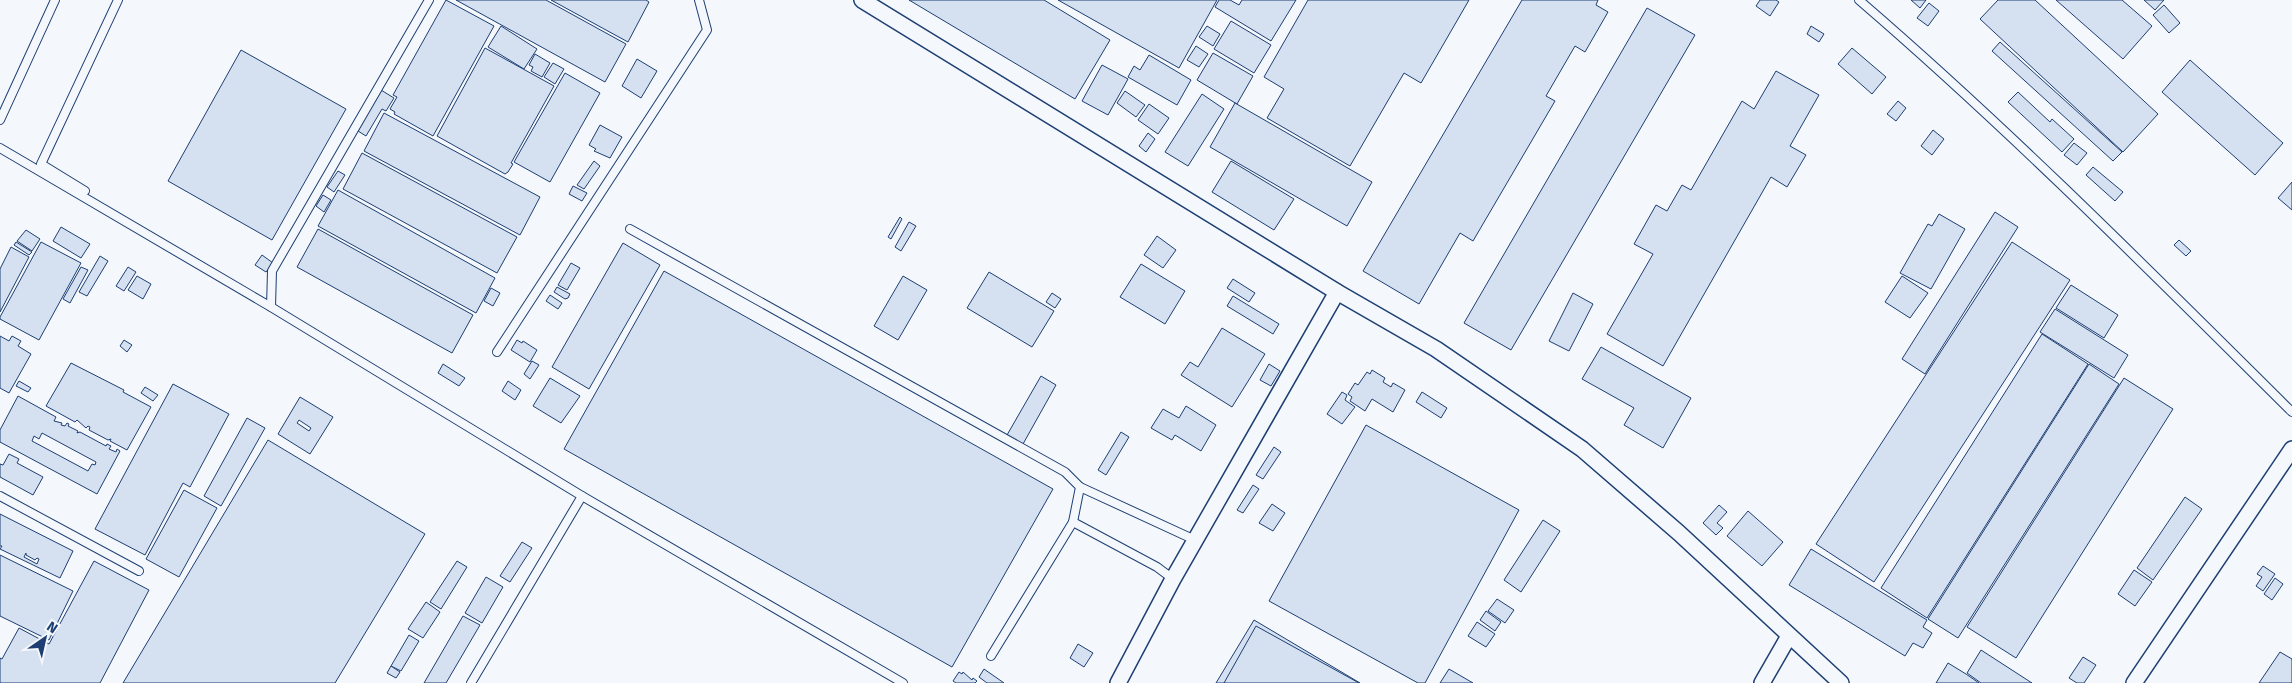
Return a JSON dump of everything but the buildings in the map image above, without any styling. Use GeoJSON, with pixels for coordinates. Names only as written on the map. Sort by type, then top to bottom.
{"type":"FeatureCollection","features":[{"type":"Feature","properties":{"kind":"street"},"geometry":{"type":"LineString","coordinates":[[862,0],[1337,292],[1436,349],[1582,449],[1680,534],[1841,683]]}},
{"type":"Feature","properties":{"kind":"street"},"geometry":{"type":"LineString","coordinates":[[1118,683],[1173,578],[1337,292]]}},
{"type":"Feature","properties":{"kind":"street"},"geometry":{"type":"LineString","coordinates":[[2135,683],[2292,449]]}},
{"type":"Feature","properties":{"kind":"street"},"geometry":{"type":"LineString","coordinates":[[1762,683],[1789,636]]}},
{"type":"Feature","properties":{"kind":"lane"},"geometry":{"type":"LineString","coordinates":[[0,120],[55,0]]}},
{"type":"Feature","properties":{"kind":"lane"},"geometry":{"type":"LineString","coordinates":[[118,0],[41,164],[271,307],[582,496],[903,683]]}},
{"type":"Feature","properties":{"kind":"lane"},"geometry":{"type":"LineString","coordinates":[[271,307],[272,271],[429,0]]}},
{"type":"Feature","properties":{"kind":"lane"},"geometry":{"type":"LineString","coordinates":[[497,352],[707,30],[699,0]]}},
{"type":"Feature","properties":{"kind":"lane"},"geometry":{"type":"LineString","coordinates":[[1859,0],[1932,63],[2098,220],[2292,412]]}},
{"type":"Feature","properties":{"kind":"lane"},"geometry":{"type":"LineString","coordinates":[[0,148],[271,307]]}},
{"type":"Feature","properties":{"kind":"lane"},"geometry":{"type":"LineString","coordinates":[[630,228],[1065,472],[1080,487],[1195,540]]}},
{"type":"Feature","properties":{"kind":"lane"},"geometry":{"type":"LineString","coordinates":[[991,656],[1073,522],[1080,487]]}},
{"type":"Feature","properties":{"kind":"lane"},"geometry":{"type":"LineString","coordinates":[[0,496],[139,571]]}},
{"type":"Feature","properties":{"kind":"lane"},"geometry":{"type":"LineString","coordinates":[[471,683],[582,496]]}},
{"type":"Feature","properties":{"kind":"lane"},"geometry":{"type":"LineString","coordinates":[[1073,522],[1158,567],[1173,578]]}}]}
